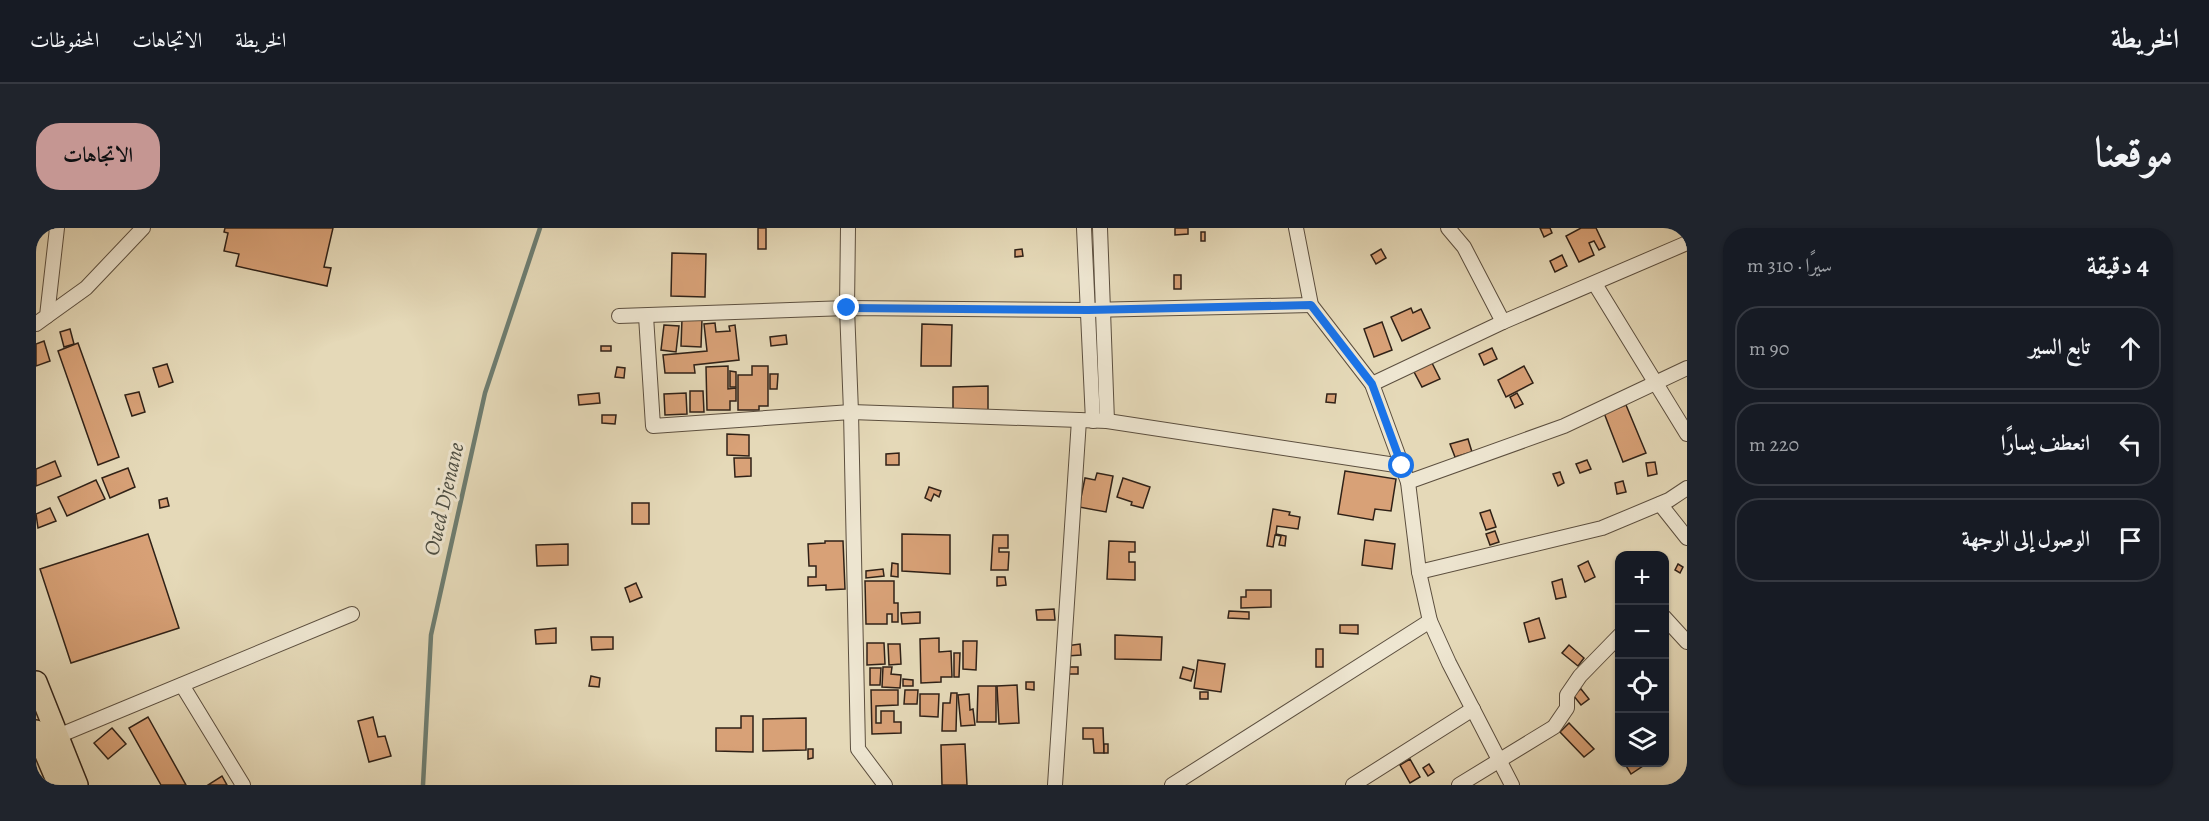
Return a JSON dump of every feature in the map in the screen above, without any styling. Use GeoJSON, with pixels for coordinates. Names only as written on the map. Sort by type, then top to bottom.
{"type":"FeatureCollection","features":[{"type":"Feature","properties":{"kind":"main road"},"geometry":{"type":"LineString","coordinates":[[36,682],[41,710],[58,736],[77,785]]}},
{"type":"Feature","properties":{"kind":"main road"},"geometry":{"type":"LineString","coordinates":[[36,731],[59,785]]}},
{"type":"Feature","properties":{"kind":"street"},"geometry":{"type":"LineString","coordinates":[[42,320],[57,228]]}},
{"type":"Feature","properties":{"kind":"street"},"geometry":{"type":"LineString","coordinates":[[42,320],[86,288],[143,228]]}},
{"type":"Feature","properties":{"kind":"street"},"geometry":{"type":"LineString","coordinates":[[848,228],[847,308],[858,749],[885,785]]}},
{"type":"Feature","properties":{"kind":"street"},"geometry":{"type":"LineString","coordinates":[[1084,228],[1093,421]]}},
{"type":"Feature","properties":{"kind":"street"},"geometry":{"type":"LineString","coordinates":[[1055,785],[1103,309],[1100,228]]}},
{"type":"Feature","properties":{"kind":"street"},"geometry":{"type":"LineString","coordinates":[[1296,228],[1311,305],[1372,384],[1408,482],[1419,572],[1430,621],[1512,785]]}},
{"type":"Feature","properties":{"kind":"street"},"geometry":{"type":"LineString","coordinates":[[1448,228],[1464,247],[1503,322]]}},
{"type":"Feature","properties":{"kind":"street"},"geometry":{"type":"LineString","coordinates":[[1372,384],[1503,322],[1687,243]]}},
{"type":"Feature","properties":{"kind":"street"},"geometry":{"type":"LineString","coordinates":[[1595,284],[1687,434]]}},
{"type":"Feature","properties":{"kind":"street"},"geometry":{"type":"LineString","coordinates":[[619,316],[847,308],[1088,310],[1311,305]]}},
{"type":"Feature","properties":{"kind":"street"},"geometry":{"type":"LineString","coordinates":[[646,316],[653,426],[851,412],[1093,421],[1402,466]]}},
{"type":"Feature","properties":{"kind":"street"},"geometry":{"type":"LineString","coordinates":[[1408,482],[1564,426],[1687,368]]}},
{"type":"Feature","properties":{"kind":"street"},"geometry":{"type":"LineString","coordinates":[[1419,572],[1602,528],[1660,504],[1687,488]]}},
{"type":"Feature","properties":{"kind":"street"},"geometry":{"type":"LineString","coordinates":[[1660,504],[1687,538]]}},
{"type":"Feature","properties":{"kind":"street"},"geometry":{"type":"LineString","coordinates":[[58,736],[352,614]]}},
{"type":"Feature","properties":{"kind":"street"},"geometry":{"type":"LineString","coordinates":[[1172,785],[1430,621]]}},
{"type":"Feature","properties":{"kind":"street"},"geometry":{"type":"LineString","coordinates":[[1669,622],[1687,642]]}},
{"type":"Feature","properties":{"kind":"street"},"geometry":{"type":"LineString","coordinates":[[1459,785],[1498,759],[1554,727],[1567,708],[1567,695],[1580,676],[1615,640]]}},
{"type":"Feature","properties":{"kind":"street"},"geometry":{"type":"LineString","coordinates":[[182,685],[243,785]]}},
{"type":"Feature","properties":{"kind":"street"},"geometry":{"type":"LineString","coordinates":[[1353,785],[1473,710]]}},
{"type":"Feature","properties":{"kind":"building"},"geometry":{"type":"Polygon","coordinates":[[[225,228],[333,228],[324,267],[331,268],[327,286],[236,266],[239,254],[224,251],[228,233],[224,232],[225,228]]]}},
{"type":"Feature","properties":{"kind":"building"},"geometry":{"type":"Polygon","coordinates":[[[758,228],[766,228],[766,249],[758,249],[758,228]]]}},
{"type":"Feature","properties":{"kind":"building"},"geometry":{"type":"Polygon","coordinates":[[[1175,228],[1188,228],[1188,234],[1175,235],[1175,228]]]}},
{"type":"Feature","properties":{"kind":"building"},"geometry":{"type":"Polygon","coordinates":[[[1540,228],[1550,228],[1552,233],[1544,237],[1540,228]]]}},
{"type":"Feature","properties":{"kind":"building"},"geometry":{"type":"Polygon","coordinates":[[[1581,228],[1596,228],[1605,247],[1599,250],[1594,241],[1589,243],[1594,255],[1579,262],[1566,236],[1581,228]]]}},
{"type":"Feature","properties":{"kind":"building"},"geometry":{"type":"Polygon","coordinates":[[[1201,232],[1205,232],[1205,241],[1201,241],[1201,232]]]}},
{"type":"Feature","properties":{"kind":"building"},"geometry":{"type":"Polygon","coordinates":[[[1022,249],[1023,256],[1015,257],[1015,250],[1022,249]]]}},
{"type":"Feature","properties":{"kind":"building"},"geometry":{"type":"Polygon","coordinates":[[[1381,249],[1386,258],[1376,264],[1371,255],[1381,249]]]}},
{"type":"Feature","properties":{"kind":"building"},"geometry":{"type":"Polygon","coordinates":[[[672,253],[706,254],[705,297],[671,296],[672,253]]]}},
{"type":"Feature","properties":{"kind":"building"},"geometry":{"type":"Polygon","coordinates":[[[1562,255],[1567,266],[1555,272],[1550,261],[1562,255]]]}},
{"type":"Feature","properties":{"kind":"building"},"geometry":{"type":"Polygon","coordinates":[[[1174,275],[1181,275],[1181,289],[1174,289],[1174,275]]]}},
{"type":"Feature","properties":{"kind":"building"},"geometry":{"type":"Polygon","coordinates":[[[1411,308],[1413,313],[1421,309],[1430,328],[1402,341],[1391,317],[1411,308]]]}},
{"type":"Feature","properties":{"kind":"building"},"geometry":{"type":"Polygon","coordinates":[[[682,319],[702,319],[701,347],[681,346],[682,319]]]}},
{"type":"Feature","properties":{"kind":"building"},"geometry":{"type":"Polygon","coordinates":[[[1382,322],[1392,350],[1374,357],[1364,329],[1382,322]]]}},
{"type":"Feature","properties":{"kind":"building"},"geometry":{"type":"Polygon","coordinates":[[[715,323],[716,332],[730,331],[729,326],[735,325],[739,360],[694,365],[695,373],[665,373],[663,355],[707,351],[704,324],[715,323]]]}},
{"type":"Feature","properties":{"kind":"building"},"geometry":{"type":"Polygon","coordinates":[[[922,324],[952,325],[951,366],[921,366],[922,324]]]}},
{"type":"Feature","properties":{"kind":"building"},"geometry":{"type":"Polygon","coordinates":[[[664,325],[679,326],[676,352],[661,350],[664,325]]]}},
{"type":"Feature","properties":{"kind":"building"},"geometry":{"type":"Polygon","coordinates":[[[70,329],[74,344],[64,347],[60,332],[70,329]]]}},
{"type":"Feature","properties":{"kind":"building"},"geometry":{"type":"Polygon","coordinates":[[[786,335],[787,344],[771,346],[770,337],[786,335]]]}},
{"type":"Feature","properties":{"kind":"building"},"geometry":{"type":"Polygon","coordinates":[[[44,341],[50,361],[36,366],[36,344],[44,341]]]}},
{"type":"Feature","properties":{"kind":"building"},"geometry":{"type":"Polygon","coordinates":[[[78,343],[119,457],[98,465],[58,351],[78,343]]]}},
{"type":"Feature","properties":{"kind":"building"},"geometry":{"type":"Polygon","coordinates":[[[601,346],[611,346],[611,351],[601,351],[601,346]]]}},
{"type":"Feature","properties":{"kind":"building"},"geometry":{"type":"Polygon","coordinates":[[[1492,348],[1497,359],[1484,365],[1479,354],[1492,348]]]}},
{"type":"Feature","properties":{"kind":"building"},"geometry":{"type":"Polygon","coordinates":[[[1430,359],[1440,379],[1422,387],[1412,368],[1430,359]]]}},
{"type":"Feature","properties":{"kind":"building"},"geometry":{"type":"Polygon","coordinates":[[[167,364],[173,382],[159,387],[153,368],[167,364]]]}},
{"type":"Feature","properties":{"kind":"building"},"geometry":{"type":"Polygon","coordinates":[[[728,366],[728,389],[736,388],[736,401],[730,401],[730,410],[707,410],[706,367],[728,366]]]}},
{"type":"Feature","properties":{"kind":"building"},"geometry":{"type":"Polygon","coordinates":[[[752,366],[768,366],[768,406],[759,406],[759,410],[738,410],[738,375],[752,375],[752,366]]]}},
{"type":"Feature","properties":{"kind":"building"},"geometry":{"type":"Polygon","coordinates":[[[1524,366],[1533,383],[1506,397],[1498,380],[1524,366]]]}},
{"type":"Feature","properties":{"kind":"building"},"geometry":{"type":"Polygon","coordinates":[[[617,367],[625,368],[624,378],[615,377],[617,367]]]}},
{"type":"Feature","properties":{"kind":"building"},"geometry":{"type":"Polygon","coordinates":[[[730,371],[736,372],[736,387],[730,387],[730,371]]]}},
{"type":"Feature","properties":{"kind":"building"},"geometry":{"type":"Polygon","coordinates":[[[770,374],[778,374],[777,389],[770,389],[770,374]]]}},
{"type":"Feature","properties":{"kind":"building"},"geometry":{"type":"Polygon","coordinates":[[[988,386],[988,415],[953,415],[953,387],[988,386]]]}},
{"type":"Feature","properties":{"kind":"building"},"geometry":{"type":"Polygon","coordinates":[[[690,391],[703,391],[704,412],[690,412],[690,391]]]}},
{"type":"Feature","properties":{"kind":"building"},"geometry":{"type":"Polygon","coordinates":[[[139,392],[145,412],[132,416],[125,395],[139,392]]]}},
{"type":"Feature","properties":{"kind":"building"},"geometry":{"type":"Polygon","coordinates":[[[599,393],[600,403],[579,405],[578,395],[599,393]]]}},
{"type":"Feature","properties":{"kind":"building"},"geometry":{"type":"Polygon","coordinates":[[[686,393],[687,414],[665,415],[664,394],[686,393]]]}},
{"type":"Feature","properties":{"kind":"building"},"geometry":{"type":"Polygon","coordinates":[[[1517,393],[1523,404],[1515,408],[1510,397],[1517,393]]]}},
{"type":"Feature","properties":{"kind":"building"},"geometry":{"type":"Polygon","coordinates":[[[1327,394],[1336,394],[1335,403],[1326,402],[1327,394]]]}},
{"type":"Feature","properties":{"kind":"building"},"geometry":{"type":"Polygon","coordinates":[[[1626,405],[1646,453],[1623,462],[1604,413],[1626,405]]]}},
{"type":"Feature","properties":{"kind":"building"},"geometry":{"type":"Polygon","coordinates":[[[602,415],[616,415],[615,424],[602,423],[602,415]]]}},
{"type":"Feature","properties":{"kind":"building"},"geometry":{"type":"Polygon","coordinates":[[[727,434],[749,435],[749,456],[727,455],[727,434]]]}},
{"type":"Feature","properties":{"kind":"building"},"geometry":{"type":"Polygon","coordinates":[[[1468,439],[1472,452],[1455,457],[1450,444],[1468,439]]]}},
{"type":"Feature","properties":{"kind":"building"},"geometry":{"type":"Polygon","coordinates":[[[899,453],[899,465],[886,465],[886,454],[899,453]]]}},
{"type":"Feature","properties":{"kind":"building"},"geometry":{"type":"Polygon","coordinates":[[[734,458],[751,458],[751,476],[735,477],[734,458]]]}},
{"type":"Feature","properties":{"kind":"building"},"geometry":{"type":"Polygon","coordinates":[[[1587,460],[1591,469],[1580,473],[1576,464],[1587,460]]]}},
{"type":"Feature","properties":{"kind":"building"},"geometry":{"type":"Polygon","coordinates":[[[55,461],[61,476],[36,486],[36,469],[55,461]]]}},
{"type":"Feature","properties":{"kind":"building"},"geometry":{"type":"Polygon","coordinates":[[[1655,462],[1657,474],[1648,476],[1646,463],[1655,462]]]}},
{"type":"Feature","properties":{"kind":"building"},"geometry":{"type":"Polygon","coordinates":[[[128,468],[135,487],[110,498],[102,478],[128,468]]]}},
{"type":"Feature","properties":{"kind":"building"},"geometry":{"type":"Polygon","coordinates":[[[1345,471],[1396,479],[1391,511],[1375,509],[1373,520],[1338,514],[1345,471]]]}},
{"type":"Feature","properties":{"kind":"building"},"geometry":{"type":"Polygon","coordinates":[[[1560,472],[1564,483],[1558,486],[1553,474],[1560,472]]]}},
{"type":"Feature","properties":{"kind":"building"},"geometry":{"type":"Polygon","coordinates":[[[1097,473],[1113,476],[1106,512],[1079,507],[1085,478],[1095,480],[1097,473]]]}},
{"type":"Feature","properties":{"kind":"building"},"geometry":{"type":"Polygon","coordinates":[[[1123,478],[1150,487],[1143,508],[1131,505],[1132,502],[1117,497],[1123,478]]]}},
{"type":"Feature","properties":{"kind":"building"},"geometry":{"type":"Polygon","coordinates":[[[96,480],[105,499],[67,516],[58,497],[96,480]]]}},
{"type":"Feature","properties":{"kind":"building"},"geometry":{"type":"Polygon","coordinates":[[[1623,481],[1626,492],[1617,494],[1615,483],[1623,481]]]}},
{"type":"Feature","properties":{"kind":"building"},"geometry":{"type":"Polygon","coordinates":[[[929,487],[941,491],[939,497],[934,494],[931,501],[925,498],[929,487]]]}},
{"type":"Feature","properties":{"kind":"building"},"geometry":{"type":"Polygon","coordinates":[[[167,498],[169,506],[160,508],[159,500],[167,498]]]}},
{"type":"Feature","properties":{"kind":"building"},"geometry":{"type":"Polygon","coordinates":[[[632,503],[649,503],[649,524],[632,524],[632,503]]]}},
{"type":"Feature","properties":{"kind":"building"},"geometry":{"type":"Polygon","coordinates":[[[50,508],[56,521],[38,528],[36,514],[50,508]]]}},
{"type":"Feature","properties":{"kind":"building"},"geometry":{"type":"Polygon","coordinates":[[[1273,509],[1290,512],[1289,515],[1300,517],[1298,529],[1277,526],[1276,534],[1286,536],[1285,546],[1279,545],[1281,536],[1275,535],[1273,547],[1267,546],[1273,509]]]}},
{"type":"Feature","properties":{"kind":"building"},"geometry":{"type":"Polygon","coordinates":[[[1490,510],[1496,527],[1486,530],[1480,513],[1490,510]]]}},
{"type":"Feature","properties":{"kind":"building"},"geometry":{"type":"Polygon","coordinates":[[[1495,531],[1499,542],[1490,545],[1486,534],[1495,531]]]}},
{"type":"Feature","properties":{"kind":"building"},"geometry":{"type":"Polygon","coordinates":[[[148,534],[179,628],[71,663],[40,569],[148,534]]]}},
{"type":"Feature","properties":{"kind":"building"},"geometry":{"type":"Polygon","coordinates":[[[902,534],[950,535],[950,574],[902,571],[902,534]]]}},
{"type":"Feature","properties":{"kind":"building"},"geometry":{"type":"Polygon","coordinates":[[[993,535],[1008,535],[1008,548],[999,548],[999,552],[1009,552],[1008,570],[991,570],[993,535]]]}},
{"type":"Feature","properties":{"kind":"building"},"geometry":{"type":"Polygon","coordinates":[[[1365,540],[1395,544],[1392,569],[1362,565],[1365,540]]]}},
{"type":"Feature","properties":{"kind":"building"},"geometry":{"type":"Polygon","coordinates":[[[825,541],[843,541],[845,589],[826,590],[826,585],[808,586],[808,577],[816,577],[816,566],[809,566],[808,544],[825,543],[825,541]]]}},
{"type":"Feature","properties":{"kind":"building"},"geometry":{"type":"Polygon","coordinates":[[[1109,541],[1135,542],[1135,552],[1129,552],[1129,562],[1135,562],[1135,580],[1107,579],[1109,541]]]}},
{"type":"Feature","properties":{"kind":"building"},"geometry":{"type":"Polygon","coordinates":[[[568,544],[568,565],[537,566],[536,545],[568,544]]]}},
{"type":"Feature","properties":{"kind":"building"},"geometry":{"type":"Polygon","coordinates":[[[1588,561],[1595,577],[1585,582],[1578,566],[1588,561]]]}},
{"type":"Feature","properties":{"kind":"building"},"geometry":{"type":"Polygon","coordinates":[[[892,563],[898,564],[898,577],[891,576],[892,563]]]}},
{"type":"Feature","properties":{"kind":"building"},"geometry":{"type":"Polygon","coordinates":[[[1678,564],[1683,567],[1680,573],[1675,570],[1678,564]]]}},
{"type":"Feature","properties":{"kind":"building"},"geometry":{"type":"Polygon","coordinates":[[[883,569],[884,576],[866,578],[866,571],[883,569]]]}},
{"type":"Feature","properties":{"kind":"building"},"geometry":{"type":"Polygon","coordinates":[[[997,577],[1005,577],[1006,585],[997,586],[997,577]]]}},
{"type":"Feature","properties":{"kind":"building"},"geometry":{"type":"Polygon","coordinates":[[[1562,579],[1566,597],[1556,599],[1552,582],[1562,579]]]}},
{"type":"Feature","properties":{"kind":"building"},"geometry":{"type":"Polygon","coordinates":[[[865,581],[894,581],[894,603],[898,603],[898,622],[892,622],[892,614],[887,614],[887,624],[866,624],[865,581]]]}},
{"type":"Feature","properties":{"kind":"building"},"geometry":{"type":"Polygon","coordinates":[[[636,583],[642,597],[630,602],[625,588],[636,583]]]}},
{"type":"Feature","properties":{"kind":"building"},"geometry":{"type":"Polygon","coordinates":[[[1246,590],[1271,590],[1271,607],[1241,608],[1241,597],[1246,597],[1246,590]]]}},
{"type":"Feature","properties":{"kind":"building"},"geometry":{"type":"Polygon","coordinates":[[[1054,609],[1055,620],[1037,620],[1036,610],[1054,609]]]}},
{"type":"Feature","properties":{"kind":"building"},"geometry":{"type":"Polygon","coordinates":[[[1229,611],[1249,612],[1249,619],[1228,618],[1229,611]]]}},
{"type":"Feature","properties":{"kind":"building"},"geometry":{"type":"Polygon","coordinates":[[[920,612],[920,623],[902,624],[901,613],[920,612]]]}},
{"type":"Feature","properties":{"kind":"building"},"geometry":{"type":"Polygon","coordinates":[[[1539,618],[1545,638],[1529,642],[1524,623],[1539,618]]]}},
{"type":"Feature","properties":{"kind":"building"},"geometry":{"type":"Polygon","coordinates":[[[1340,625],[1358,625],[1358,634],[1340,633],[1340,625]]]}},
{"type":"Feature","properties":{"kind":"building"},"geometry":{"type":"Polygon","coordinates":[[[556,628],[556,643],[536,644],[535,630],[556,628]]]}},
{"type":"Feature","properties":{"kind":"building"},"geometry":{"type":"Polygon","coordinates":[[[1115,635],[1162,637],[1161,660],[1115,659],[1115,635]]]}},
{"type":"Feature","properties":{"kind":"building"},"geometry":{"type":"Polygon","coordinates":[[[591,637],[613,637],[613,649],[592,650],[591,637]]]}},
{"type":"Feature","properties":{"kind":"building"},"geometry":{"type":"Polygon","coordinates":[[[939,638],[939,652],[951,651],[952,677],[941,677],[941,682],[921,683],[920,639],[939,638]]]}},
{"type":"Feature","properties":{"kind":"building"},"geometry":{"type":"Polygon","coordinates":[[[963,641],[977,641],[976,670],[963,669],[963,641]]]}},
{"type":"Feature","properties":{"kind":"building"},"geometry":{"type":"Polygon","coordinates":[[[867,643],[884,643],[885,664],[867,665],[867,643]]]}},
{"type":"Feature","properties":{"kind":"building"},"geometry":{"type":"Polygon","coordinates":[[[888,644],[900,644],[901,664],[889,665],[888,644]]]}},
{"type":"Feature","properties":{"kind":"building"},"geometry":{"type":"Polygon","coordinates":[[[1080,644],[1081,655],[1067,656],[1066,646],[1080,644]]]}},
{"type":"Feature","properties":{"kind":"building"},"geometry":{"type":"Polygon","coordinates":[[[1569,645],[1584,658],[1578,666],[1562,653],[1569,645]]]}},
{"type":"Feature","properties":{"kind":"building"},"geometry":{"type":"Polygon","coordinates":[[[1316,649],[1323,649],[1323,667],[1316,667],[1316,649]]]}},
{"type":"Feature","properties":{"kind":"building"},"geometry":{"type":"Polygon","coordinates":[[[954,653],[960,653],[959,677],[954,677],[954,653]]]}},
{"type":"Feature","properties":{"kind":"building"},"geometry":{"type":"Polygon","coordinates":[[[1198,660],[1225,664],[1221,692],[1194,688],[1198,660]]]}},
{"type":"Feature","properties":{"kind":"building"},"geometry":{"type":"Polygon","coordinates":[[[883,667],[892,667],[891,674],[901,675],[900,688],[882,687],[883,667]]]}},
{"type":"Feature","properties":{"kind":"building"},"geometry":{"type":"Polygon","coordinates":[[[1067,667],[1078,667],[1078,674],[1067,674],[1067,667]]]}},
{"type":"Feature","properties":{"kind":"building"},"geometry":{"type":"Polygon","coordinates":[[[1183,667],[1194,670],[1191,681],[1180,678],[1183,667]]]}},
{"type":"Feature","properties":{"kind":"building"},"geometry":{"type":"Polygon","coordinates":[[[870,668],[881,668],[880,685],[870,685],[870,668]]]}},
{"type":"Feature","properties":{"kind":"building"},"geometry":{"type":"Polygon","coordinates":[[[591,676],[600,678],[599,687],[589,686],[591,676]]]}},
{"type":"Feature","properties":{"kind":"building"},"geometry":{"type":"Polygon","coordinates":[[[903,679],[913,680],[913,686],[903,686],[903,679]]]}},
{"type":"Feature","properties":{"kind":"building"},"geometry":{"type":"Polygon","coordinates":[[[1026,682],[1034,682],[1034,690],[1026,689],[1026,682]]]}},
{"type":"Feature","properties":{"kind":"building"},"geometry":{"type":"Polygon","coordinates":[[[1017,685],[1019,723],[999,724],[997,686],[1017,685]]]}},
{"type":"Feature","properties":{"kind":"building"},"geometry":{"type":"Polygon","coordinates":[[[978,686],[996,686],[996,722],[977,722],[978,686]]]}},
{"type":"Feature","properties":{"kind":"building"},"geometry":{"type":"Polygon","coordinates":[[[1581,689],[1589,699],[1581,705],[1573,695],[1581,689]]]}},
{"type":"Feature","properties":{"kind":"building"},"geometry":{"type":"Polygon","coordinates":[[[871,690],[898,690],[898,705],[876,706],[876,723],[881,723],[881,711],[894,711],[894,722],[901,722],[901,733],[872,734],[871,690]]]}},
{"type":"Feature","properties":{"kind":"building"},"geometry":{"type":"Polygon","coordinates":[[[905,690],[918,690],[917,704],[904,704],[905,690]]]}},
{"type":"Feature","properties":{"kind":"building"},"geometry":{"type":"Polygon","coordinates":[[[1200,692],[1208,692],[1208,699],[1200,699],[1200,692]]]}},
{"type":"Feature","properties":{"kind":"building"},"geometry":{"type":"Polygon","coordinates":[[[951,693],[957,693],[956,731],[942,731],[943,703],[950,703],[951,693]]]}},
{"type":"Feature","properties":{"kind":"building"},"geometry":{"type":"Polygon","coordinates":[[[920,694],[939,694],[938,717],[920,716],[920,694]]]}},
{"type":"Feature","properties":{"kind":"building"},"geometry":{"type":"Polygon","coordinates":[[[969,694],[970,710],[973,709],[975,725],[961,726],[958,695],[969,694]]]}},
{"type":"Feature","properties":{"kind":"building"},"geometry":{"type":"Polygon","coordinates":[[[741,716],[753,716],[753,752],[716,751],[716,728],[741,728],[741,716]]]}},
{"type":"Feature","properties":{"kind":"building"},"geometry":{"type":"Polygon","coordinates":[[[148,717],[186,785],[161,785],[129,728],[148,717]]]}},
{"type":"Feature","properties":{"kind":"building"},"geometry":{"type":"Polygon","coordinates":[[[373,717],[378,737],[385,736],[391,756],[369,762],[358,721],[373,717]]]}},
{"type":"Feature","properties":{"kind":"building"},"geometry":{"type":"Polygon","coordinates":[[[806,718],[806,750],[763,751],[763,719],[806,718]]]}},
{"type":"Feature","properties":{"kind":"building"},"geometry":{"type":"Polygon","coordinates":[[[1569,723],[1594,749],[1584,757],[1560,732],[1569,723]]]}},
{"type":"Feature","properties":{"kind":"building"},"geometry":{"type":"Polygon","coordinates":[[[112,728],[126,744],[108,759],[94,743],[112,728]]]}},
{"type":"Feature","properties":{"kind":"building"},"geometry":{"type":"Polygon","coordinates":[[[1083,728],[1103,728],[1104,753],[1094,753],[1093,739],[1083,739],[1083,728]]]}},
{"type":"Feature","properties":{"kind":"building"},"geometry":{"type":"Polygon","coordinates":[[[965,744],[967,785],[942,785],[941,745],[965,744]]]}},
{"type":"Feature","properties":{"kind":"building"},"geometry":{"type":"Polygon","coordinates":[[[1104,744],[1108,744],[1108,753],[1104,753],[1104,744]]]}},
{"type":"Feature","properties":{"kind":"building"},"geometry":{"type":"Polygon","coordinates":[[[808,749],[813,749],[813,758],[808,759],[808,749]]]}},
{"type":"Feature","properties":{"kind":"building"},"geometry":{"type":"Polygon","coordinates":[[[1410,759],[1420,777],[1410,783],[1400,765],[1410,759]]]}},
{"type":"Feature","properties":{"kind":"building"},"geometry":{"type":"Polygon","coordinates":[[[1429,764],[1434,772],[1428,776],[1423,768],[1429,764]]]}},
{"type":"Feature","properties":{"kind":"building"},"geometry":{"type":"Polygon","coordinates":[[[1627,767],[1642,767],[1631,774],[1627,767]]]}},
{"type":"Feature","properties":{"kind":"building"},"geometry":{"type":"Polygon","coordinates":[[[222,776],[227,785],[208,785],[222,776]]]}},
{"type":"Feature","properties":{"kind":"waterway","name":"Oued Djenane"},"geometry":{"type":"LineString","coordinates":[[423,785],[431,635],[485,393],[540,228]]}},
{"type":"Feature","properties":{"kind":"route"},"geometry":{"type":"LineString","coordinates":[[847,308],[1088,310],[1311,305],[1372,384],[1402,466]]}}]}
